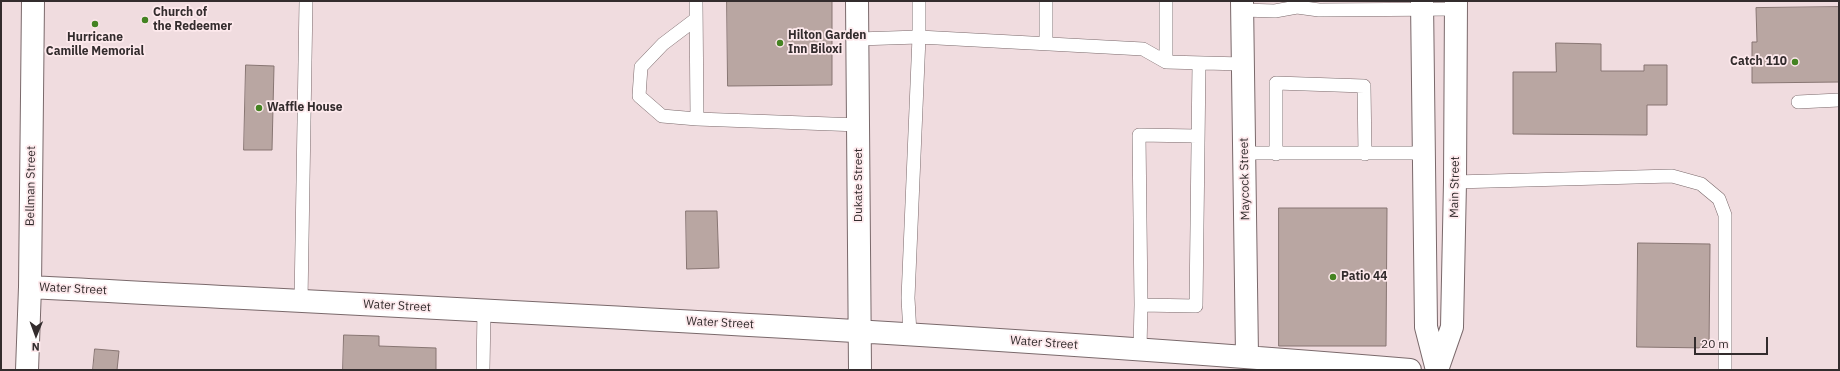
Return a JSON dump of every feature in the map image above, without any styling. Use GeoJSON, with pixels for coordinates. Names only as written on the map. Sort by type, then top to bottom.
{"type":"FeatureCollection","features":[{"type":"Feature","properties":{"kind":"street","name":"Bellman Street"},"geometry":{"type":"LineString","coordinates":[[27,370],[30,287],[33,1]]}},
{"type":"Feature","properties":{"kind":"street","name":"Dukate Street"},"geometry":{"type":"LineString","coordinates":[[858,1],[860,370]]}},
{"type":"Feature","properties":{"kind":"street","name":"Main Street"},"geometry":{"type":"LineString","coordinates":[[1422,5],[1426,327],[1437,370]]}},
{"type":"Feature","properties":{"kind":"street","name":"Main Street"},"geometry":{"type":"LineString","coordinates":[[1437,370],[1452,327],[1456,5]]}},
{"type":"Feature","properties":{"kind":"street","name":"Maycock Street"},"geometry":{"type":"LineString","coordinates":[[1237,361],[1244,154],[1242,6]]}},
{"type":"Feature","properties":{"kind":"street","name":"Water Street"},"geometry":{"type":"LineString","coordinates":[[30,287],[860,330],[1140,349],[1237,361],[1410,370]]}},
{"type":"Feature","properties":{"kind":"lane"},"geometry":{"type":"LineString","coordinates":[[301,301],[306,1]]}},
{"type":"Feature","properties":{"kind":"lane"},"geometry":{"type":"LineString","coordinates":[[696,1],[697,119]]}},
{"type":"Feature","properties":{"kind":"lane"},"geometry":{"type":"LineString","coordinates":[[910,334],[908,298],[919,37],[919,1]]}},
{"type":"Feature","properties":{"kind":"lane"},"geometry":{"type":"LineString","coordinates":[[1046,1],[1046,44]]}},
{"type":"Feature","properties":{"kind":"lane"},"geometry":{"type":"LineString","coordinates":[[1166,1],[1166,62]]}},
{"type":"Feature","properties":{"kind":"lane"},"geometry":{"type":"LineString","coordinates":[[1242,6],[1275,11],[1297,4],[1319,10],[1377,5],[1456,5]]}},
{"type":"Feature","properties":{"kind":"lane"},"geometry":{"type":"LineString","coordinates":[[696,19],[663,44],[641,67],[639,96],[662,116],[697,119],[859,125]]}},
{"type":"Feature","properties":{"kind":"lane"},"geometry":{"type":"LineString","coordinates":[[858,39],[919,37],[1143,49],[1166,62],[1243,64]]}},
{"type":"Feature","properties":{"kind":"lane"},"geometry":{"type":"LineString","coordinates":[[1141,305],[1196,306],[1199,64]]}},
{"type":"Feature","properties":{"kind":"lane"},"geometry":{"type":"LineString","coordinates":[[1276,154],[1276,83],[1364,86],[1365,154]]}},
{"type":"Feature","properties":{"kind":"lane"},"geometry":{"type":"LineString","coordinates":[[1798,102],[1839,100]]}},
{"type":"Feature","properties":{"kind":"lane"},"geometry":{"type":"LineString","coordinates":[[1140,349],[1141,305],[1139,135],[1197,136]]}},
{"type":"Feature","properties":{"kind":"lane"},"geometry":{"type":"LineString","coordinates":[[1244,154],[1424,153]]}},
{"type":"Feature","properties":{"kind":"lane"},"geometry":{"type":"LineString","coordinates":[[1455,182],[1672,176],[1701,184],[1719,199],[1724,214],[1725,370]]}},
{"type":"Feature","properties":{"kind":"lane"},"geometry":{"type":"LineString","coordinates":[[483,370],[484,311]]}},
{"type":"Feature","properties":{"kind":"building","name":"Hilton Garden Inn Biloxi"},"geometry":{"type":"Polygon","coordinates":[[[727,1],[832,1],[832,85],[728,86],[727,1]]]}},
{"type":"Feature","properties":{"kind":"building","name":"Catch 110"},"geometry":{"type":"Polygon","coordinates":[[[1839,7],[1839,82],[1752,83],[1752,42],[1757,42],[1756,8],[1839,7]]]}},
{"type":"Feature","properties":{"kind":"building"},"geometry":{"type":"Polygon","coordinates":[[[1556,43],[1601,44],[1601,71],[1644,71],[1644,65],[1667,65],[1667,105],[1647,105],[1647,135],[1513,134],[1513,72],[1556,72],[1556,43]]]}},
{"type":"Feature","properties":{"kind":"building","name":"Waffle House"},"geometry":{"type":"Polygon","coordinates":[[[246,65],[274,66],[272,150],[244,150],[246,65]]]}},
{"type":"Feature","properties":{"kind":"building","name":"Patio 44"},"geometry":{"type":"Polygon","coordinates":[[[1279,208],[1387,208],[1386,346],[1279,346],[1279,208]]]}},
{"type":"Feature","properties":{"kind":"building"},"geometry":{"type":"Polygon","coordinates":[[[686,211],[717,211],[719,268],[687,269],[686,211]]]}},
{"type":"Feature","properties":{"kind":"building"},"geometry":{"type":"Polygon","coordinates":[[[1638,243],[1710,244],[1709,348],[1637,347],[1638,243]]]}},
{"type":"Feature","properties":{"kind":"building"},"geometry":{"type":"Polygon","coordinates":[[[344,335],[379,336],[379,346],[436,348],[436,370],[343,370],[344,335]]]}},
{"type":"Feature","properties":{"kind":"building"},"geometry":{"type":"Polygon","coordinates":[[[95,349],[119,351],[117,370],[93,370],[95,349]]]}},
{"type":"Feature","properties":{"kind":"place","name":"Church of the Redeemer"},"geometry":{"type":"Point","coordinates":[145,20]}},
{"type":"Feature","properties":{"kind":"place","name":"Hurricane Camille Memorial"},"geometry":{"type":"Point","coordinates":[95,24]}},
{"type":"Feature","properties":{"kind":"place","name":"Hilton Garden Inn Biloxi"},"geometry":{"type":"Point","coordinates":[780,43]}},
{"type":"Feature","properties":{"kind":"place","name":"Catch 110"},"geometry":{"type":"Point","coordinates":[1795,62]}},
{"type":"Feature","properties":{"kind":"place","name":"Waffle House"},"geometry":{"type":"Point","coordinates":[259,108]}},
{"type":"Feature","properties":{"kind":"place","name":"Patio 44"},"geometry":{"type":"Point","coordinates":[1333,277]}}]}
